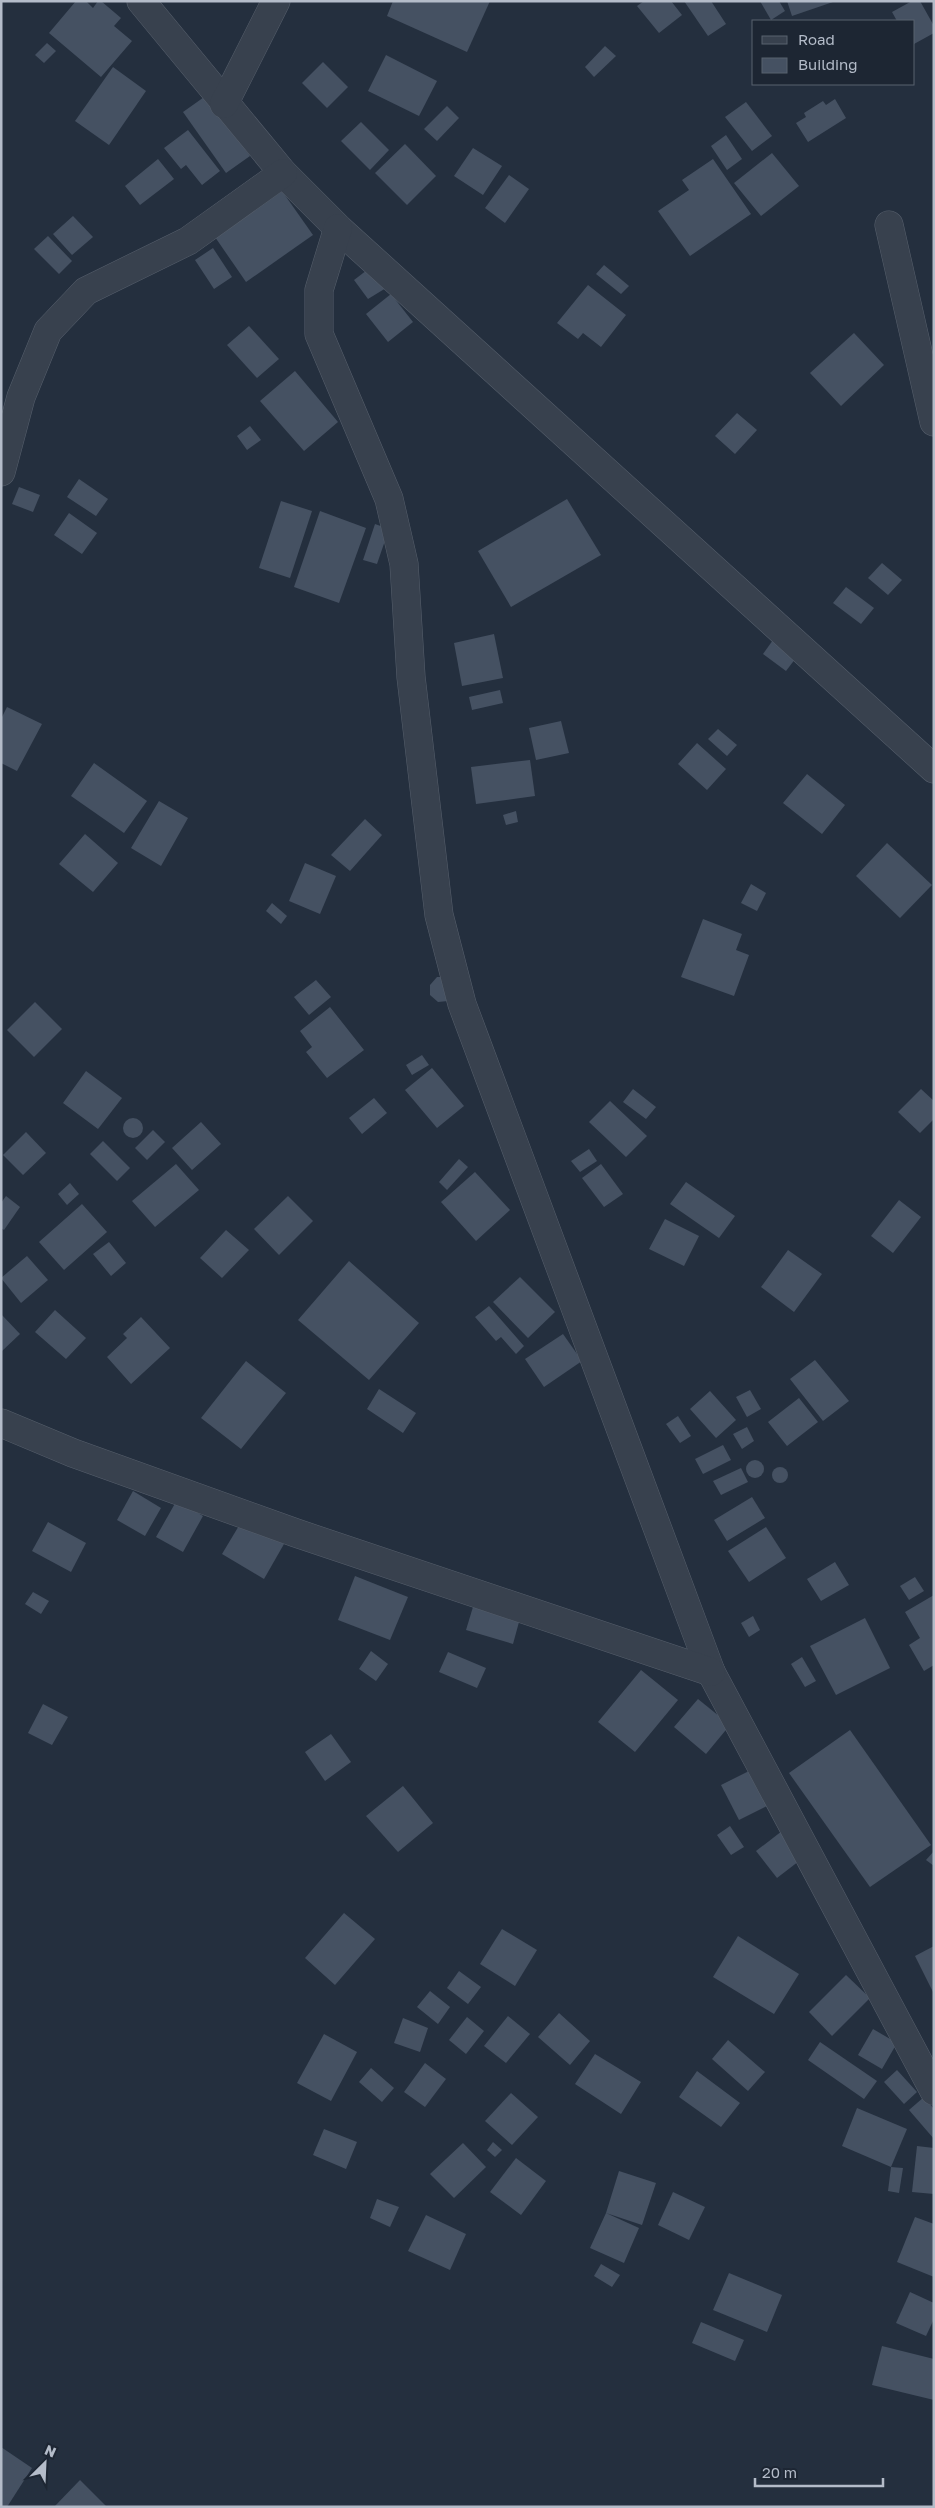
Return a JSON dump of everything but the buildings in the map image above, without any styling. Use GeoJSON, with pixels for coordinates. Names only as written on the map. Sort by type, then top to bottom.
{"type":"FeatureCollection","features":[{"type":"Feature","properties":{"kind":"street"},"geometry":{"type":"LineString","coordinates":[[141,1],[224,104],[283,173],[338,228],[934,769]]}},
{"type":"Feature","properties":{"kind":"street"},"geometry":{"type":"LineString","coordinates":[[224,104],[276,1]]}},
{"type":"Feature","properties":{"kind":"street"},"geometry":{"type":"LineString","coordinates":[[1,472],[21,397],[48,331],[86,290],[188,241],[283,173]]}},
{"type":"Feature","properties":{"kind":"street"},"geometry":{"type":"LineString","coordinates":[[889,225],[934,422]]}},
{"type":"Feature","properties":{"kind":"street"},"geometry":{"type":"LineString","coordinates":[[338,228],[319,290],[319,334],[388,499],[404,564],[411,677],[439,915],[462,1004],[711,1672],[934,2091]]}},
{"type":"Feature","properties":{"kind":"street"},"geometry":{"type":"LineString","coordinates":[[1,1423],[73,1453],[287,1530],[711,1672]]}}]}
